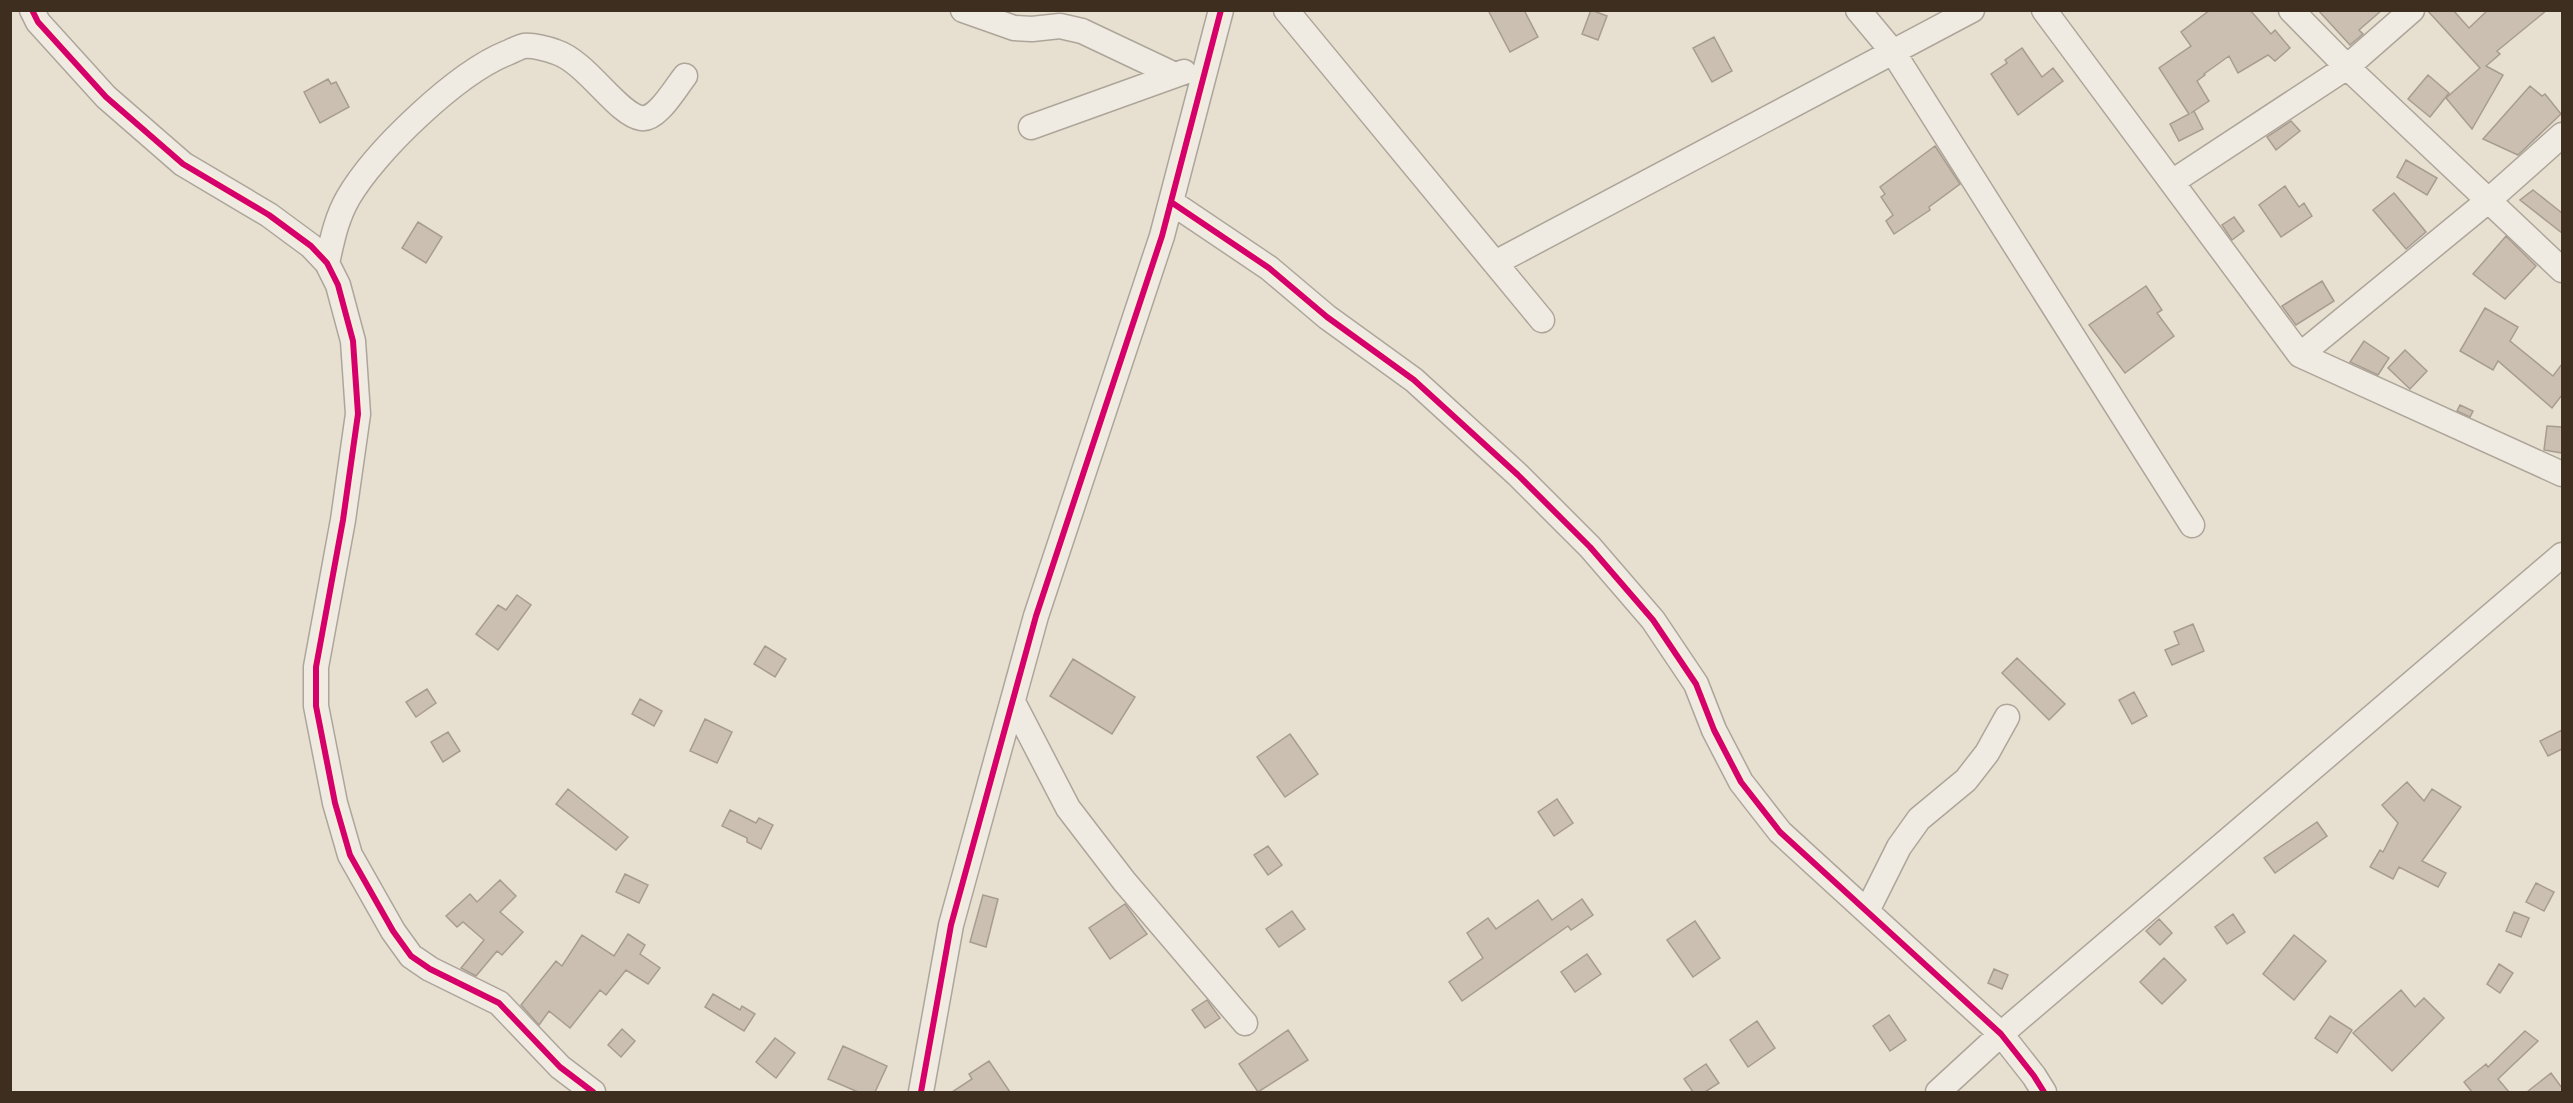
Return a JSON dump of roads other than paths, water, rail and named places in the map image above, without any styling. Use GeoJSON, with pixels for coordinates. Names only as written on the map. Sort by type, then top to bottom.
{"type":"FeatureCollection","features":[{"type":"Feature","properties":{"kind":"street"},"geometry":{"type":"LineString","coordinates":[[32,10],[38,22],[106,97],[183,164],[269,215],[310,246],[327,263],[338,285],[353,341],[358,414],[343,520],[316,667],[316,706],[335,803],[350,855],[393,931],[411,956],[430,969],[499,1003],[560,1067],[593,1092]]}},
{"type":"Feature","properties":{"kind":"street"},"geometry":{"type":"LineString","coordinates":[[963,10],[1014,28],[1060,26],[1082,31],[1175,75]]}},
{"type":"Feature","properties":{"kind":"street"},"geometry":{"type":"LineString","coordinates":[[921,1092],[951,925],[1036,616],[1158,247],[1221,10]]}},
{"type":"Feature","properties":{"kind":"street"},"geometry":{"type":"LineString","coordinates":[[1286,10],[1542,320]]}},
{"type":"Feature","properties":{"kind":"street"},"geometry":{"type":"LineString","coordinates":[[1858,10],[1893,52],[2192,525]]}},
{"type":"Feature","properties":{"kind":"street"},"geometry":{"type":"LineString","coordinates":[[1495,263],[1972,10]]}},
{"type":"Feature","properties":{"kind":"street"},"geometry":{"type":"LineString","coordinates":[[2044,10],[2300,355],[2562,474]]}},
{"type":"Feature","properties":{"kind":"street"},"geometry":{"type":"LineString","coordinates":[[2291,10],[2347,67],[2562,270]]}},
{"type":"Feature","properties":{"kind":"street"},"geometry":{"type":"LineString","coordinates":[[2172,182],[2347,67],[2412,10]]}},
{"type":"Feature","properties":{"kind":"street"},"geometry":{"type":"LineString","coordinates":[[327,263],[335,228],[348,198],[382,153],[443,93],[488,61],[524,46],[557,52],[585,70],[631,114],[642,119],[651,117],[661,108],[685,76]]}},
{"type":"Feature","properties":{"kind":"street"},"geometry":{"type":"LineString","coordinates":[[1031,127],[1175,75],[1207,67]]}},
{"type":"Feature","properties":{"kind":"street"},"geometry":{"type":"LineString","coordinates":[[2300,355],[2488,200],[2562,135]]}},
{"type":"Feature","properties":{"kind":"street"},"geometry":{"type":"LineString","coordinates":[[1171,202],[1269,268],[1327,317],[1414,380],[1518,475],[1582,539],[1653,620],[1696,684],[1714,730],[1741,783],[1780,832],[2001,1034],[2044,1092]]}},
{"type":"Feature","properties":{"kind":"street"},"geometry":{"type":"LineString","coordinates":[[1938,1092],[2001,1034],[2562,555]]}},
{"type":"Feature","properties":{"kind":"street"},"geometry":{"type":"LineString","coordinates":[[1013,702],[1068,808],[1124,881],[1245,1023]]}},
{"type":"Feature","properties":{"kind":"street"},"geometry":{"type":"LineString","coordinates":[[1867,911],[1899,847],[1919,819],[1966,780],[1987,753],[2007,717]]}}]}
